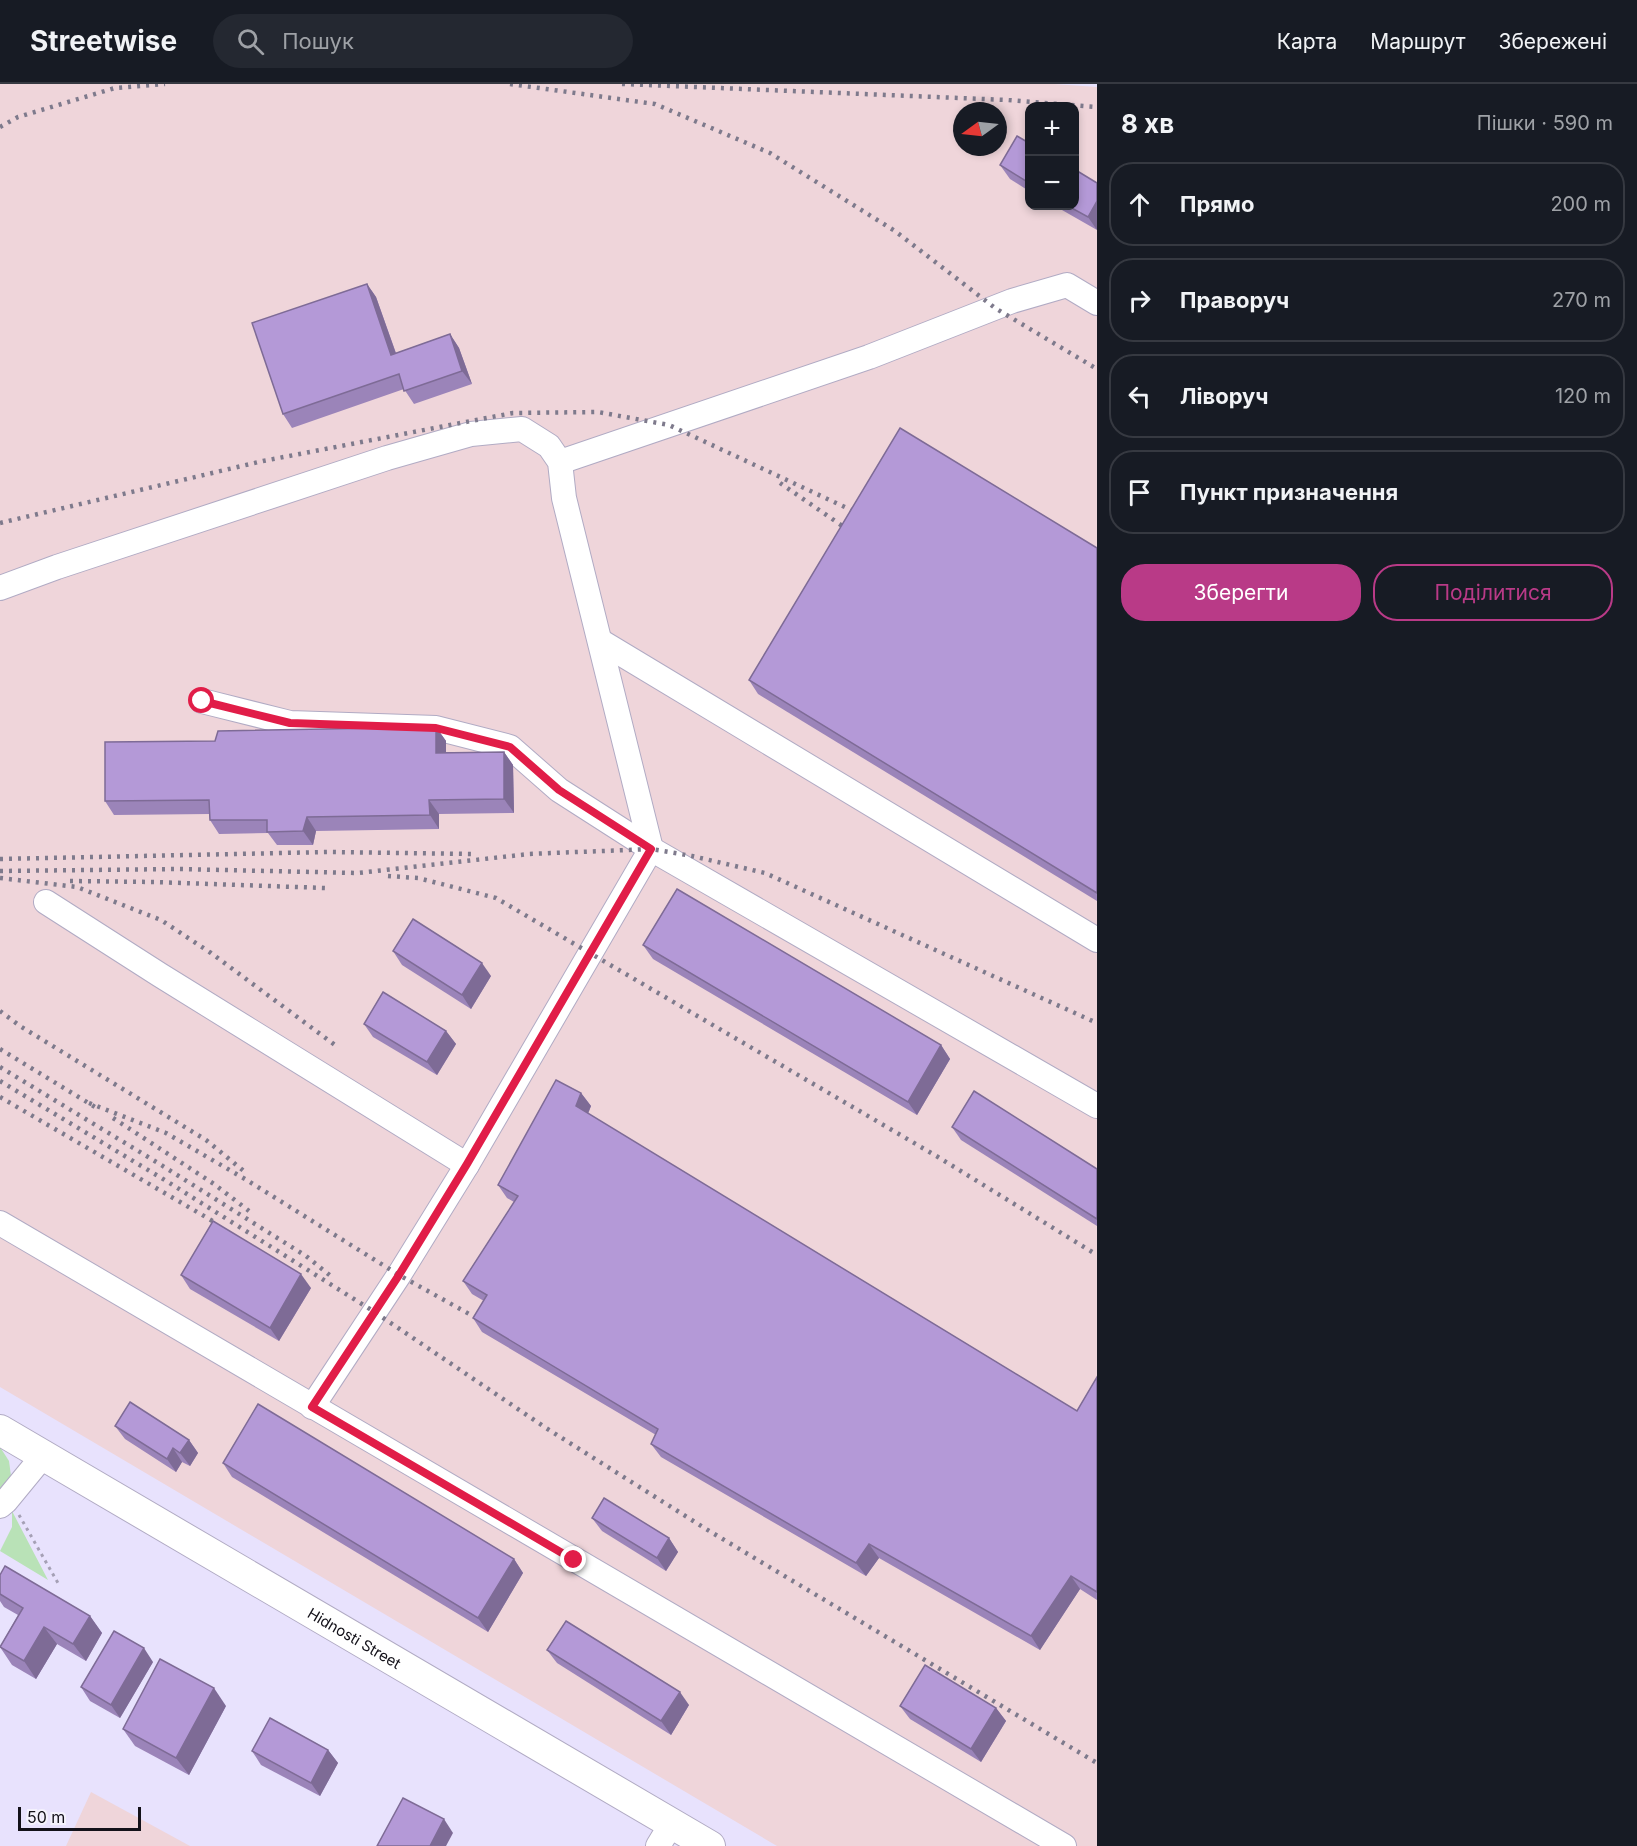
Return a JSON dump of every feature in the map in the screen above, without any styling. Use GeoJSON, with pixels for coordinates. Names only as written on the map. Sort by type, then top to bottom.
{"type":"FeatureCollection","features":[{"type":"Feature","properties":{"kind":"main road","name":"Hidnosti Street"},"geometry":{"type":"LineString","coordinates":[[0,1430],[665,1834],[710,1846]]}},
{"type":"Feature","properties":{"kind":"lane"},"geometry":{"type":"LineString","coordinates":[[560,462],[869,357],[1012,301],[1066,285],[1097,303]]}},
{"type":"Feature","properties":{"kind":"lane"},"geometry":{"type":"LineString","coordinates":[[0,588],[387,458],[471,434],[522,429],[549,446],[560,462],[564,498],[651,849],[467,1164],[399,1275],[312,1407]]}},
{"type":"Feature","properties":{"kind":"lane"},"geometry":{"type":"LineString","coordinates":[[600,641],[1097,940]]}},
{"type":"Feature","properties":{"kind":"lane"},"geometry":{"type":"LineString","coordinates":[[202,701],[290,723],[436,728],[510,747],[559,790],[651,849],[1097,1106]]}},
{"type":"Feature","properties":{"kind":"lane"},"geometry":{"type":"LineString","coordinates":[[46,902],[467,1164]]}},
{"type":"Feature","properties":{"kind":"lane"},"geometry":{"type":"LineString","coordinates":[[0,1223],[1064,1846]]}},
{"type":"Feature","properties":{"kind":"lane"},"geometry":{"type":"LineString","coordinates":[[7,1506],[6,1501],[43,1456]]}},
{"type":"Feature","properties":{"kind":"path"},"geometry":{"type":"LineString","coordinates":[[7,1506],[58,1583]]}},
{"type":"Feature","properties":{"kind":"shaded area"},"geometry":{"type":"Polygon","coordinates":[[[0,84],[1054,84],[1097,87],[1097,1846],[777,1846],[0,1387],[0,84]]]}},
{"type":"Feature","properties":{"kind":"shaded area"},"geometry":{"type":"Polygon","coordinates":[[[91,1792],[190,1846],[66,1846],[91,1792]]]}},
{"type":"Feature","properties":{"kind":"green space"},"geometry":{"type":"Polygon","coordinates":[[[0,1447],[9,1461],[11,1476],[0,1494],[0,1447]]]}},
{"type":"Feature","properties":{"kind":"green space"},"geometry":{"type":"Polygon","coordinates":[[[12,1511],[48,1580],[0,1551],[12,1527],[12,1511]]]}},
{"type":"Feature","properties":{"kind":"building"},"geometry":{"type":"Polygon","coordinates":[[[1017,136],[1025,141],[1025,181],[1000,165],[1017,136]]]}},
{"type":"Feature","properties":{"kind":"building"},"geometry":{"type":"Polygon","coordinates":[[[1079,172],[1097,183],[1097,201],[1088,217],[1075,210],[1079,210],[1079,172]]]}},
{"type":"Feature","properties":{"kind":"building"},"geometry":{"type":"Polygon","coordinates":[[[367,284],[391,355],[450,334],[462,371],[404,391],[399,374],[283,414],[252,323],[367,284]]]}},
{"type":"Feature","properties":{"kind":"building"},"geometry":{"type":"Polygon","coordinates":[[[900,428],[1097,548],[1097,893],[749,680],[900,428]]]}},
{"type":"Feature","properties":{"kind":"building"},"geometry":{"type":"Polygon","coordinates":[[[436,727],[436,753],[504,752],[504,799],[429,800],[430,815],[307,817],[303,831],[267,832],[267,820],[210,820],[209,800],[105,801],[105,742],[215,741],[218,731],[436,727]]]}},
{"type":"Feature","properties":{"kind":"building"},"geometry":{"type":"Polygon","coordinates":[[[677,889],[941,1045],[908,1102],[643,945],[677,889]]]}},
{"type":"Feature","properties":{"kind":"building"},"geometry":{"type":"Polygon","coordinates":[[[413,919],[482,963],[462,995],[393,951],[413,919]]]}},
{"type":"Feature","properties":{"kind":"building"},"geometry":{"type":"Polygon","coordinates":[[[383,992],[446,1031],[427,1062],[364,1024],[383,992]]]}},
{"type":"Feature","properties":{"kind":"building"},"geometry":{"type":"Polygon","coordinates":[[[556,1080],[581,1093],[576,1106],[1077,1411],[1097,1377],[1097,1592],[1071,1576],[1031,1636],[869,1544],[856,1563],[651,1444],[658,1429],[473,1318],[487,1295],[463,1281],[518,1196],[498,1185],[556,1080]]]}},
{"type":"Feature","properties":{"kind":"building"},"geometry":{"type":"Polygon","coordinates":[[[974,1091],[1097,1169],[1097,1219],[952,1127],[974,1091]]]}},
{"type":"Feature","properties":{"kind":"building"},"geometry":{"type":"Polygon","coordinates":[[[213,1221],[301,1274],[270,1328],[181,1275],[213,1221]]]}},
{"type":"Feature","properties":{"kind":"building"},"geometry":{"type":"Polygon","coordinates":[[[130,1402],[189,1440],[180,1453],[173,1448],[167,1459],[115,1426],[130,1402]]]}},
{"type":"Feature","properties":{"kind":"building"},"geometry":{"type":"Polygon","coordinates":[[[258,1404],[514,1559],[478,1618],[223,1463],[258,1404]]]}},
{"type":"Feature","properties":{"kind":"building"},"geometry":{"type":"Polygon","coordinates":[[[604,1498],[669,1538],[657,1558],[592,1518],[604,1498]]]}},
{"type":"Feature","properties":{"kind":"building"},"geometry":{"type":"Polygon","coordinates":[[[5,1566],[90,1616],[73,1644],[44,1627],[24,1661],[0,1647],[23,1608],[0,1594],[0,1575],[5,1566]]]}},
{"type":"Feature","properties":{"kind":"building"},"geometry":{"type":"Polygon","coordinates":[[[566,1621],[680,1692],[661,1721],[547,1650],[566,1621]]]}},
{"type":"Feature","properties":{"kind":"building"},"geometry":{"type":"Polygon","coordinates":[[[114,1631],[144,1648],[111,1705],[81,1687],[114,1631]]]}},
{"type":"Feature","properties":{"kind":"building"},"geometry":{"type":"Polygon","coordinates":[[[160,1659],[214,1688],[176,1758],[123,1729],[160,1659]]]}},
{"type":"Feature","properties":{"kind":"building"},"geometry":{"type":"Polygon","coordinates":[[[925,1665],[996,1708],[971,1749],[900,1706],[925,1665]]]}},
{"type":"Feature","properties":{"kind":"building"},"geometry":{"type":"Polygon","coordinates":[[[270,1718],[328,1750],[311,1783],[252,1751],[270,1718]]]}},
{"type":"Feature","properties":{"kind":"building"},"geometry":{"type":"Polygon","coordinates":[[[403,1798],[444,1819],[430,1846],[377,1846],[403,1798]]]}},
{"type":"Feature","properties":{"kind":"railway"},"geometry":{"type":"LineString","coordinates":[[0,127],[18,117],[115,88],[165,84]]}},
{"type":"Feature","properties":{"kind":"railway"},"geometry":{"type":"LineString","coordinates":[[510,84],[655,104],[770,153],[895,231],[995,308],[1097,369]]}},
{"type":"Feature","properties":{"kind":"railway"},"geometry":{"type":"LineString","coordinates":[[622,84],[1007,100],[1097,107]]}},
{"type":"Feature","properties":{"kind":"railway"},"geometry":{"type":"LineString","coordinates":[[0,523],[263,461],[513,413],[598,412],[669,425],[864,516]]}},
{"type":"Feature","properties":{"kind":"railway"},"geometry":{"type":"LineString","coordinates":[[780,483],[854,534]]}},
{"type":"Feature","properties":{"kind":"railway"},"geometry":{"type":"LineString","coordinates":[[0,871],[178,869],[358,873],[529,854],[651,849],[765,873],[1097,1023]]}},
{"type":"Feature","properties":{"kind":"railway"},"geometry":{"type":"LineString","coordinates":[[0,859],[329,852],[472,854]]}},
{"type":"Feature","properties":{"kind":"railway"},"geometry":{"type":"LineString","coordinates":[[388,876],[418,878],[496,898],[938,1157],[1097,1255]]}},
{"type":"Feature","properties":{"kind":"railway"},"geometry":{"type":"LineString","coordinates":[[0,878],[77,887],[161,920],[211,953],[335,1045]]}},
{"type":"Feature","properties":{"kind":"railway"},"geometry":{"type":"LineString","coordinates":[[70,881],[325,888]]}},
{"type":"Feature","properties":{"kind":"railway"},"geometry":{"type":"LineString","coordinates":[[0,1011],[20,1026],[206,1140],[245,1172]]}},
{"type":"Feature","properties":{"kind":"railway"},"geometry":{"type":"LineString","coordinates":[[0,1049],[95,1107]]}},
{"type":"Feature","properties":{"kind":"railway"},"geometry":{"type":"LineString","coordinates":[[0,1067],[306,1256],[332,1277]]}},
{"type":"Feature","properties":{"kind":"railway"},"geometry":{"type":"LineString","coordinates":[[0,1081],[168,1182],[373,1311],[546,1428],[706,1529],[1097,1763]]}},
{"type":"Feature","properties":{"kind":"railway"},"geometry":{"type":"LineString","coordinates":[[0,1097],[216,1223]]}},
{"type":"Feature","properties":{"kind":"railway"},"geometry":{"type":"LineString","coordinates":[[89,1103],[166,1133],[245,1179],[399,1275],[471,1315]]}},
{"type":"Feature","properties":{"kind":"railway"},"geometry":{"type":"LineString","coordinates":[[113,1118],[214,1184],[249,1211]]}},
{"type":"Feature","properties":{"kind":"route"},"geometry":{"type":"LineString","coordinates":[[202,701],[290,723],[436,728],[510,747],[559,790],[651,849],[467,1164],[399,1275],[312,1407],[574,1560]]}}]}
